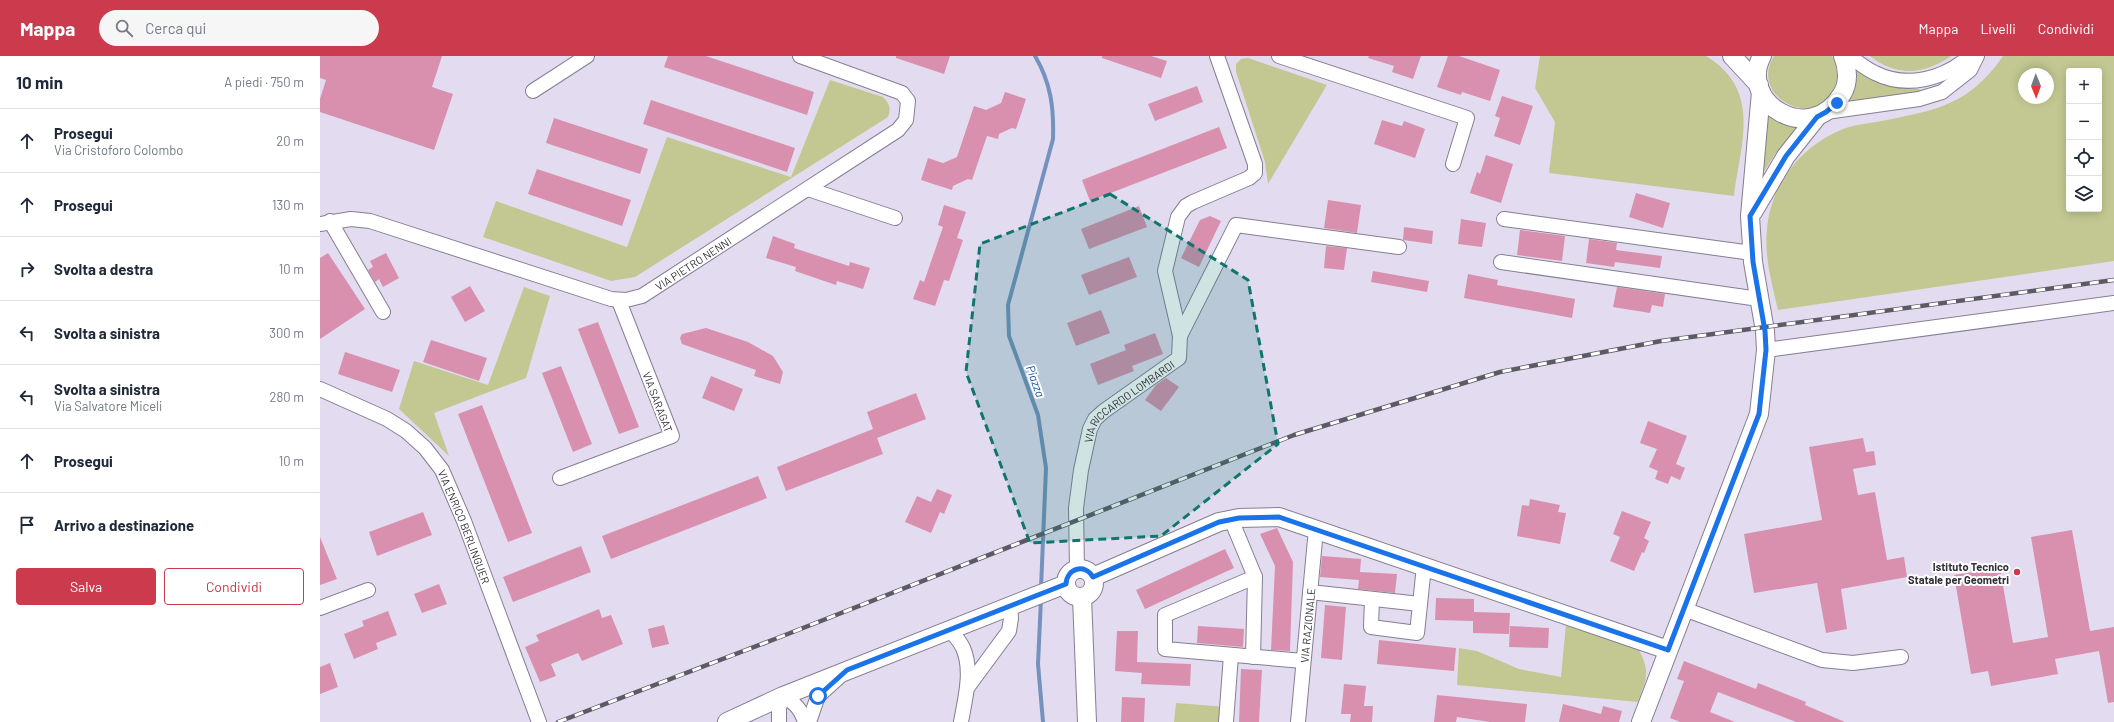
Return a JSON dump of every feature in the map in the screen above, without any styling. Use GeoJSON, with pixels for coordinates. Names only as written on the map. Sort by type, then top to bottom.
{"type":"FeatureCollection","features":[{"type":"Feature","properties":{"kind":"street"},"geometry":{"type":"LineString","coordinates":[[533,91],[587,56]]}},
{"type":"Feature","properties":{"kind":"street","name":"VIA PIETRO NENNI"},"geometry":{"type":"LineString","coordinates":[[619,301],[642,296],[661,286],[898,130],[906,120],[908,101],[902,93],[815,59],[800,56]]}},
{"type":"Feature","properties":{"kind":"street","name":"VIA RICCARDO LOMBARDI"},"geometry":{"type":"LineString","coordinates":[[1077,569],[1078,489],[1090,429],[1095,419],[1104,411],[1179,358],[1180,336],[1165,271],[1178,217],[1186,206],[1193,202],[1249,178],[1255,173],[1256,169],[1218,56]]}},
{"type":"Feature","properties":{"kind":"street"},"geometry":{"type":"LineString","coordinates":[[1279,56],[1466,118],[1453,164]]}},
{"type":"Feature","properties":{"kind":"street"},"geometry":{"type":"LineString","coordinates":[[1732,56],[1760,88],[1768,103],[1778,112],[1790,117],[1804,119],[1822,114],[1919,99],[1942,92],[1970,70],[1977,56]]}},
{"type":"Feature","properties":{"kind":"street"},"geometry":{"type":"LineString","coordinates":[[1641,722],[1759,414],[1766,350],[1752,253],[1750,216],[1760,88],[1758,72],[1762,56]]}},
{"type":"Feature","properties":{"kind":"street"},"geometry":{"type":"LineString","coordinates":[[1750,216],[1786,156],[1822,114],[1837,103],[1844,90],[1847,77],[1846,63],[1843,56]]}},
{"type":"Feature","properties":{"kind":"street"},"geometry":{"type":"LineString","coordinates":[[1849,56],[1875,73],[1896,80],[1916,82],[1937,76],[1962,63],[1970,56]]}},
{"type":"Feature","properties":{"kind":"street"},"geometry":{"type":"LineString","coordinates":[[808,189],[895,218]]}},
{"type":"Feature","properties":{"kind":"street"},"geometry":{"type":"LineString","coordinates":[[1504,218],[1752,253]]}},
{"type":"Feature","properties":{"kind":"street"},"geometry":{"type":"LineString","coordinates":[[383,312],[325,222],[351,219],[370,221],[619,301]]}},
{"type":"Feature","properties":{"kind":"street"},"geometry":{"type":"LineString","coordinates":[[1180,336],[1236,225],[1399,247]]}},
{"type":"Feature","properties":{"kind":"street"},"geometry":{"type":"LineString","coordinates":[[1502,262],[1759,299]]}},
{"type":"Feature","properties":{"kind":"street","name":"VIA SARAGAT"},"geometry":{"type":"LineString","coordinates":[[560,478],[672,436],[619,301]]}},
{"type":"Feature","properties":{"kind":"street"},"geometry":{"type":"LineString","coordinates":[[1766,350],[2114,303]]}},
{"type":"Feature","properties":{"kind":"street","name":"VIA ENRICO BERLINGUER"},"geometry":{"type":"LineString","coordinates":[[320,389],[386,419],[406,431],[425,448],[442,470],[464,521],[539,722]]}},
{"type":"Feature","properties":{"kind":"street"},"geometry":{"type":"LineString","coordinates":[[1093,577],[1219,522],[1231,519],[1279,517],[1668,650]]}},
{"type":"Feature","properties":{"kind":"street"},"geometry":{"type":"LineString","coordinates":[[1231,519],[1255,577],[1253,657]]}},
{"type":"Feature","properties":{"kind":"street","name":"VIA RAZIONALE"},"geometry":{"type":"LineString","coordinates":[[1298,722],[1316,529]]}},
{"type":"Feature","properties":{"kind":"street"},"geometry":{"type":"LineString","coordinates":[[1372,599],[1370,627],[1417,633],[1424,566]]}},
{"type":"Feature","properties":{"kind":"street"},"geometry":{"type":"LineString","coordinates":[[727,722],[783,696],[1060,586],[1068,576],[1077,569],[1087,570],[1095,581],[1093,590],[1090,594],[1082,597],[1069,593],[1060,586]]}},
{"type":"Feature","properties":{"kind":"street"},"geometry":{"type":"LineString","coordinates":[[1255,577],[1165,615],[1165,649],[1303,661]]}},
{"type":"Feature","properties":{"kind":"street"},"geometry":{"type":"LineString","coordinates":[[320,608],[368,590]]}},
{"type":"Feature","properties":{"kind":"street"},"geometry":{"type":"LineString","coordinates":[[1310,592],[1420,604]]}},
{"type":"Feature","properties":{"kind":"street"},"geometry":{"type":"LineString","coordinates":[[1082,597],[1087,722]]}},
{"type":"Feature","properties":{"kind":"street"},"geometry":{"type":"LineString","coordinates":[[967,688],[1009,631],[1011,618],[1018,603]]}},
{"type":"Feature","properties":{"kind":"street"},"geometry":{"type":"LineString","coordinates":[[1684,608],[1822,660],[1853,663],[1901,657]]}},
{"type":"Feature","properties":{"kind":"street"},"geometry":{"type":"LineString","coordinates":[[950,630],[963,647],[966,658],[967,688],[961,722]]}},
{"type":"Feature","properties":{"kind":"street"},"geometry":{"type":"LineString","coordinates":[[1226,722],[1231,655]]}},
{"type":"Feature","properties":{"kind":"street"},"geometry":{"type":"LineString","coordinates":[[809,722],[818,696],[847,670]]}},
{"type":"Feature","properties":{"kind":"street"},"geometry":{"type":"LineString","coordinates":[[779,722],[779,708],[783,696]]}},
{"type":"Feature","properties":{"kind":"street"},"geometry":{"type":"LineString","coordinates":[[783,696],[798,706],[806,722]]}},
{"type":"Feature","properties":{"kind":"highlighted area"},"geometry":{"type":"Polygon","coordinates":[[[1110,194],[1248,280],[1278,444],[1161,536],[1030,543],[966,372],[980,244],[1110,194]]]}},
{"type":"Feature","properties":{"kind":"green space"},"geometry":{"type":"Polygon","coordinates":[[[1540,56],[1706,56],[1724,70],[1735,85],[1741,101],[1744,119],[1743,137],[1734,196],[1549,173],[1555,122],[1535,88],[1540,56]]]}},
{"type":"Feature","properties":{"kind":"green space"},"geometry":{"type":"Polygon","coordinates":[[[1774,56],[1832,56],[1837,70],[1837,78],[1835,86],[1826,100],[1813,107],[1800,108],[1787,104],[1777,95],[1770,84],[1768,71],[1774,56]]]}},
{"type":"Feature","properties":{"kind":"green space"},"geometry":{"type":"Polygon","coordinates":[[[1870,56],[1951,56],[1931,67],[1910,71],[1890,68],[1870,56]]]}},
{"type":"Feature","properties":{"kind":"green space"},"geometry":{"type":"Polygon","coordinates":[[[2003,56],[2114,56],[2114,261],[1778,310],[1768,260],[1766,239],[1767,229],[1775,195],[1783,180],[1804,153],[1833,134],[1849,127],[1935,109],[1964,95],[1977,85],[2003,56]]]}},
{"type":"Feature","properties":{"kind":"green space"},"geometry":{"type":"Polygon","coordinates":[[[1248,58],[1327,85],[1268,184],[1265,162],[1236,72],[1236,64],[1241,59],[1248,58]]]}},
{"type":"Feature","properties":{"kind":"green space"},"geometry":{"type":"Polygon","coordinates":[[[1851,64],[1883,82],[1909,89],[1918,89],[1921,91],[1842,107],[1851,64]]]}},
{"type":"Feature","properties":{"kind":"green space"},"geometry":{"type":"Polygon","coordinates":[[[830,80],[883,97],[889,106],[888,117],[635,277],[611,281],[483,237],[496,201],[627,247],[667,137],[791,177],[830,80]]]}},
{"type":"Feature","properties":{"kind":"green space"},"geometry":{"type":"Polygon","coordinates":[[[1764,112],[1802,127],[1775,154],[1760,178],[1764,112]]]}},
{"type":"Feature","properties":{"kind":"green space"},"geometry":{"type":"Polygon","coordinates":[[[524,287],[550,296],[526,378],[434,413],[449,456],[399,409],[414,361],[488,385],[524,287]]]}},
{"type":"Feature","properties":{"kind":"green space"},"geometry":{"type":"Polygon","coordinates":[[[1566,624],[1639,650],[1645,665],[1646,676],[1638,702],[1457,685],[1459,648],[1477,651],[1519,669],[1561,677],[1566,624]]]}},
{"type":"Feature","properties":{"kind":"green space"},"geometry":{"type":"Polygon","coordinates":[[[1176,703],[1227,707],[1226,722],[1174,722],[1176,703]]]}},
{"type":"Feature","properties":{"kind":"building"},"geometry":{"type":"Polygon","coordinates":[[[320,56],[442,56],[432,87],[453,94],[434,150],[320,112],[320,99],[326,80],[320,78],[320,56]]]}},
{"type":"Feature","properties":{"kind":"building"},"geometry":{"type":"Polygon","coordinates":[[[668,56],[706,56],[814,92],[807,115],[664,67],[668,56]]]}},
{"type":"Feature","properties":{"kind":"building"},"geometry":{"type":"Polygon","coordinates":[[[896,56],[950,56],[944,74],[896,58],[896,56]]]}},
{"type":"Feature","properties":{"kind":"building"},"geometry":{"type":"Polygon","coordinates":[[[1102,56],[1151,56],[1167,61],[1161,78],[1102,58],[1102,56]]]}},
{"type":"Feature","properties":{"kind":"building"},"geometry":{"type":"Polygon","coordinates":[[[1369,56],[1421,56],[1413,79],[1392,72],[1394,66],[1368,58],[1369,56]]]}},
{"type":"Feature","properties":{"kind":"building"},"geometry":{"type":"Polygon","coordinates":[[[1448,56],[1459,56],[1500,70],[1490,101],[1462,92],[1461,95],[1437,87],[1448,56]]]}},
{"type":"Feature","properties":{"kind":"building"},"geometry":{"type":"Polygon","coordinates":[[[1197,86],[1203,102],[1155,121],[1148,104],[1197,86]]]}},
{"type":"Feature","properties":{"kind":"building"},"geometry":{"type":"Polygon","coordinates":[[[1005,92],[1026,99],[1016,129],[1012,128],[999,134],[998,139],[987,136],[972,180],[968,179],[953,186],[952,190],[921,180],[928,158],[943,163],[957,157],[974,106],[986,110],[1001,103],[1005,92]]]}},
{"type":"Feature","properties":{"kind":"building"},"geometry":{"type":"Polygon","coordinates":[[[1502,96],[1533,106],[1520,145],[1494,136],[1500,118],[1495,116],[1502,96]]]}},
{"type":"Feature","properties":{"kind":"building"},"geometry":{"type":"Polygon","coordinates":[[[651,100],[795,148],[787,172],[643,124],[651,100]]]}},
{"type":"Feature","properties":{"kind":"building"},"geometry":{"type":"Polygon","coordinates":[[[554,118],[648,149],[640,174],[546,143],[554,118]]]}},
{"type":"Feature","properties":{"kind":"building"},"geometry":{"type":"Polygon","coordinates":[[[1382,120],[1402,126],[1404,121],[1425,129],[1415,158],[1374,144],[1382,120]]]}},
{"type":"Feature","properties":{"kind":"building"},"geometry":{"type":"Polygon","coordinates":[[[1219,127],[1227,148],[1090,201],[1082,180],[1219,127]]]}},
{"type":"Feature","properties":{"kind":"building"},"geometry":{"type":"Polygon","coordinates":[[[1486,155],[1513,164],[1501,203],[1470,193],[1477,172],[1480,174],[1486,155]]]}},
{"type":"Feature","properties":{"kind":"building"},"geometry":{"type":"Polygon","coordinates":[[[537,169],[631,200],[622,226],[528,194],[537,169]]]}},
{"type":"Feature","properties":{"kind":"building"},"geometry":{"type":"Polygon","coordinates":[[[1636,193],[1670,203],[1663,228],[1629,217],[1636,193]]]}},
{"type":"Feature","properties":{"kind":"building"},"geometry":{"type":"Polygon","coordinates":[[[1328,200],[1361,205],[1357,233],[1324,228],[1328,200]]]}},
{"type":"Feature","properties":{"kind":"building"},"geometry":{"type":"Polygon","coordinates":[[[944,205],[966,212],[957,238],[963,240],[949,281],[944,280],[935,306],[913,299],[920,280],[924,282],[943,227],[938,225],[944,205]]]}},
{"type":"Feature","properties":{"kind":"building"},"geometry":{"type":"Polygon","coordinates":[[[1139,206],[1147,227],[1089,249],[1081,229],[1139,206]]]}},
{"type":"Feature","properties":{"kind":"building"},"geometry":{"type":"Polygon","coordinates":[[[1210,216],[1221,221],[1199,267],[1181,258],[1200,220],[1210,216]]]}},
{"type":"Feature","properties":{"kind":"building"},"geometry":{"type":"Polygon","coordinates":[[[1461,219],[1486,223],[1482,247],[1458,244],[1461,219]]]}},
{"type":"Feature","properties":{"kind":"building"},"geometry":{"type":"Polygon","coordinates":[[[1404,227],[1433,231],[1432,244],[1403,240],[1404,227]]]}},
{"type":"Feature","properties":{"kind":"building"},"geometry":{"type":"Polygon","coordinates":[[[1520,230],[1565,236],[1562,261],[1517,255],[1520,230]]]}},
{"type":"Feature","properties":{"kind":"building"},"geometry":{"type":"Polygon","coordinates":[[[773,236],[795,244],[794,248],[849,266],[850,262],[870,268],[863,289],[837,281],[836,285],[795,271],[796,267],[766,258],[773,236]]]}},
{"type":"Feature","properties":{"kind":"building"},"geometry":{"type":"Polygon","coordinates":[[[1589,239],[1617,243],[1616,250],[1662,256],[1660,268],[1615,262],[1614,267],[1586,263],[1589,239]]]}},
{"type":"Feature","properties":{"kind":"building"},"geometry":{"type":"Polygon","coordinates":[[[1326,246],[1347,248],[1344,270],[1324,268],[1326,246]]]}},
{"type":"Feature","properties":{"kind":"building"},"geometry":{"type":"Polygon","coordinates":[[[328,253],[365,309],[320,339],[320,258],[328,253]]]}},
{"type":"Feature","properties":{"kind":"building"},"geometry":{"type":"Polygon","coordinates":[[[386,253],[399,278],[383,287],[379,279],[375,282],[368,270],[373,267],[370,261],[386,253]]]}},
{"type":"Feature","properties":{"kind":"building"},"geometry":{"type":"Polygon","coordinates":[[[1129,257],[1137,277],[1089,295],[1081,275],[1129,257]]]}},
{"type":"Feature","properties":{"kind":"building"},"geometry":{"type":"Polygon","coordinates":[[[1373,271],[1429,281],[1427,292],[1371,282],[1373,271]]]}},
{"type":"Feature","properties":{"kind":"building"},"geometry":{"type":"Polygon","coordinates":[[[1468,274],[1498,280],[1497,285],[1575,299],[1572,318],[1464,298],[1468,274]]]}},
{"type":"Feature","properties":{"kind":"building"},"geometry":{"type":"Polygon","coordinates":[[[470,286],[485,311],[465,322],[451,297],[470,286]]]}},
{"type":"Feature","properties":{"kind":"building"},"geometry":{"type":"Polygon","coordinates":[[[1617,287],[1665,294],[1663,307],[1652,305],[1650,313],[1613,307],[1617,287]]]}},
{"type":"Feature","properties":{"kind":"building"},"geometry":{"type":"Polygon","coordinates":[[[1101,310],[1110,333],[1076,346],[1067,323],[1101,310]]]}},
{"type":"Feature","properties":{"kind":"building"},"geometry":{"type":"Polygon","coordinates":[[[598,322],[639,427],[619,434],[578,329],[598,322]]]}},
{"type":"Feature","properties":{"kind":"building"},"geometry":{"type":"Polygon","coordinates":[[[706,328],[748,342],[773,356],[783,372],[780,384],[754,376],[756,370],[682,344],[680,338],[682,334],[706,328]]]}},
{"type":"Feature","properties":{"kind":"building"},"geometry":{"type":"Polygon","coordinates":[[[1155,333],[1163,354],[1132,366],[1134,371],[1098,385],[1090,364],[1126,350],[1124,345],[1155,333]]]}},
{"type":"Feature","properties":{"kind":"building"},"geometry":{"type":"Polygon","coordinates":[[[431,340],[487,358],[479,381],[423,362],[431,340]]]}},
{"type":"Feature","properties":{"kind":"building"},"geometry":{"type":"Polygon","coordinates":[[[345,352],[400,370],[392,392],[338,374],[345,352]]]}},
{"type":"Feature","properties":{"kind":"building"},"geometry":{"type":"Polygon","coordinates":[[[561,366],[592,444],[573,452],[542,373],[561,366]]]}},
{"type":"Feature","properties":{"kind":"building"},"geometry":{"type":"Polygon","coordinates":[[[711,376],[743,389],[734,411],[702,398],[711,376]]]}},
{"type":"Feature","properties":{"kind":"building"},"geometry":{"type":"Polygon","coordinates":[[[1166,378],[1179,387],[1161,411],[1145,400],[1156,385],[1166,378]]]}},
{"type":"Feature","properties":{"kind":"building"},"geometry":{"type":"Polygon","coordinates":[[[916,393],[926,419],[877,438],[883,454],[786,491],[777,467],[873,429],[867,412],[916,393]]]}},
{"type":"Feature","properties":{"kind":"building"},"geometry":{"type":"Polygon","coordinates":[[[482,405],[532,533],[508,542],[458,414],[482,405]]]}},
{"type":"Feature","properties":{"kind":"building"},"geometry":{"type":"Polygon","coordinates":[[[1648,421],[1687,436],[1676,464],[1685,468],[1680,480],[1671,476],[1668,484],[1655,479],[1658,471],[1649,467],[1657,449],[1640,443],[1648,421]]]}},
{"type":"Feature","properties":{"kind":"building"},"geometry":{"type":"Polygon","coordinates":[[[1863,438],[1866,452],[1874,451],[1876,465],[1853,469],[1858,495],[1875,492],[1887,560],[1904,557],[1907,577],[1841,589],[1847,629],[1826,633],[1817,583],[1754,593],[1744,534],[1822,520],[1809,447],[1863,438]]]}},
{"type":"Feature","properties":{"kind":"building"},"geometry":{"type":"Polygon","coordinates":[[[758,476],[767,498],[611,559],[602,536],[758,476]]]}},
{"type":"Feature","properties":{"kind":"building"},"geometry":{"type":"Polygon","coordinates":[[[937,489],[952,495],[944,514],[940,512],[931,533],[905,522],[917,496],[931,502],[937,489]]]}},
{"type":"Feature","properties":{"kind":"building"},"geometry":{"type":"Polygon","coordinates":[[[1530,499],[1560,505],[1558,512],[1566,513],[1560,544],[1517,536],[1522,505],[1529,506],[1530,499]]]}},
{"type":"Feature","properties":{"kind":"building"},"geometry":{"type":"Polygon","coordinates":[[[1622,511],[1651,522],[1644,538],[1649,541],[1644,553],[1642,552],[1634,571],[1610,561],[1620,537],[1613,534],[1622,511]]]}},
{"type":"Feature","properties":{"kind":"building"},"geometry":{"type":"Polygon","coordinates":[[[423,512],[432,535],[377,556],[369,532],[423,512]]]}},
{"type":"Feature","properties":{"kind":"building"},"geometry":{"type":"Polygon","coordinates":[[[1277,528],[1293,562],[1290,651],[1271,650],[1275,566],[1260,534],[1277,528]]]}},
{"type":"Feature","properties":{"kind":"building"},"geometry":{"type":"Polygon","coordinates":[[[2072,530],[2090,631],[2114,627],[2114,702],[2108,703],[2099,651],[2055,659],[2058,674],[1991,686],[1988,671],[1971,674],[1954,575],[2000,568],[2013,643],[2048,637],[2031,537],[2072,530]]]}},
{"type":"Feature","properties":{"kind":"building"},"geometry":{"type":"Polygon","coordinates":[[[320,537],[337,579],[320,585],[320,537]]]}},
{"type":"Feature","properties":{"kind":"building"},"geometry":{"type":"Polygon","coordinates":[[[581,546],[591,572],[513,602],[503,577],[581,546]]]}},
{"type":"Feature","properties":{"kind":"building"},"geometry":{"type":"Polygon","coordinates":[[[1225,549],[1234,568],[1145,609],[1136,590],[1225,549]]]}},
{"type":"Feature","properties":{"kind":"building"},"geometry":{"type":"Polygon","coordinates":[[[1322,556],[1361,559],[1360,572],[1397,574],[1395,593],[1358,589],[1359,580],[1320,577],[1322,556]]]}},
{"type":"Feature","properties":{"kind":"building"},"geometry":{"type":"Polygon","coordinates":[[[439,584],[447,604],[422,613],[414,594],[439,584]]]}},
{"type":"Feature","properties":{"kind":"building"},"geometry":{"type":"Polygon","coordinates":[[[1436,598],[1474,599],[1474,612],[1510,613],[1509,634],[1473,633],[1473,621],[1435,620],[1436,598]]]}},
{"type":"Feature","properties":{"kind":"building"},"geometry":{"type":"Polygon","coordinates":[[[1325,605],[1346,607],[1342,660],[1321,658],[1325,605]]]}},
{"type":"Feature","properties":{"kind":"building"},"geometry":{"type":"Polygon","coordinates":[[[599,609],[602,618],[611,615],[623,644],[582,661],[578,653],[551,664],[556,676],[540,682],[525,647],[539,641],[536,635],[599,609]]]}},
{"type":"Feature","properties":{"kind":"building"},"geometry":{"type":"Polygon","coordinates":[[[388,611],[397,635],[376,643],[378,649],[354,659],[344,634],[364,626],[362,621],[388,611]]]}},
{"type":"Feature","properties":{"kind":"building"},"geometry":{"type":"Polygon","coordinates":[[[664,625],[669,644],[652,648],[648,629],[664,625]]]}},
{"type":"Feature","properties":{"kind":"building"},"geometry":{"type":"Polygon","coordinates":[[[1198,626],[1244,629],[1243,647],[1197,643],[1198,626]]]}},
{"type":"Feature","properties":{"kind":"building"},"geometry":{"type":"Polygon","coordinates":[[[1510,626],[1549,628],[1548,648],[1509,647],[1510,626]]]}},
{"type":"Feature","properties":{"kind":"building"},"geometry":{"type":"Polygon","coordinates":[[[1117,631],[1138,631],[1137,662],[1191,664],[1190,686],[1141,684],[1142,673],[1115,671],[1117,631]]]}},
{"type":"Feature","properties":{"kind":"building"},"geometry":{"type":"Polygon","coordinates":[[[1379,640],[1456,648],[1454,671],[1377,664],[1379,640]]]}},
{"type":"Feature","properties":{"kind":"building"},"geometry":{"type":"Polygon","coordinates":[[[1684,661],[1756,689],[1758,683],[1806,702],[1805,705],[1845,722],[1796,722],[1718,692],[1710,712],[1735,722],[1680,722],[1670,718],[1684,681],[1677,679],[1684,661]]]}},
{"type":"Feature","properties":{"kind":"building"},"geometry":{"type":"Polygon","coordinates":[[[330,663],[338,687],[320,694],[320,667],[330,663]]]}},
{"type":"Feature","properties":{"kind":"building"},"geometry":{"type":"Polygon","coordinates":[[[1241,669],[1262,670],[1259,722],[1239,722],[1241,669]]]}},
{"type":"Feature","properties":{"kind":"building"},"geometry":{"type":"Polygon","coordinates":[[[1344,684],[1366,686],[1364,706],[1373,706],[1372,722],[1350,722],[1351,714],[1341,714],[1344,684]]]}},
{"type":"Feature","properties":{"kind":"building"},"geometry":{"type":"Polygon","coordinates":[[[1437,695],[1527,704],[1525,722],[1490,722],[1457,717],[1456,722],[1434,722],[1437,695]]]}},
{"type":"Feature","properties":{"kind":"building"},"geometry":{"type":"Polygon","coordinates":[[[1122,697],[1145,698],[1144,722],[1121,722],[1122,697]]]}},
{"type":"Feature","properties":{"kind":"building"},"geometry":{"type":"Polygon","coordinates":[[[1563,704],[1601,714],[1603,706],[1622,711],[1619,722],[1559,722],[1563,704]]]}},
{"type":"Feature","properties":{"kind":"waterway","name":"Piazza"},"geometry":{"type":"LineString","coordinates":[[1035,56],[1045,76],[1048,86],[1052,106],[1053,139],[1008,305],[1009,336],[1038,415],[1046,468],[1041,588]]}},
{"type":"Feature","properties":{"kind":"waterway","name":"Piazza"},"geometry":{"type":"LineString","coordinates":[[1041,599],[1038,664],[1043,722]]}},
{"type":"Feature","properties":{"kind":"railway"},"geometry":{"type":"LineString","coordinates":[[558,722],[775,639],[1294,435],[1500,372],[1661,341],[2114,280]]}},
{"type":"Feature","properties":{"kind":"place","name":"Istituto Tecnico Statale per Geometri"},"geometry":{"type":"Point","coordinates":[2017,572]}},
{"type":"Feature","properties":{"kind":"route"},"geometry":{"type":"LineString","coordinates":[[818,696],[824,689],[847,670],[1066,584],[1068,576],[1074,570],[1082,568],[1091,573],[1093,577],[1219,522],[1239,518],[1279,517],[1668,650],[1759,414],[1766,350],[1765,331],[1753,262],[1750,216],[1786,156],[1817,117],[1837,103]]}}]}
